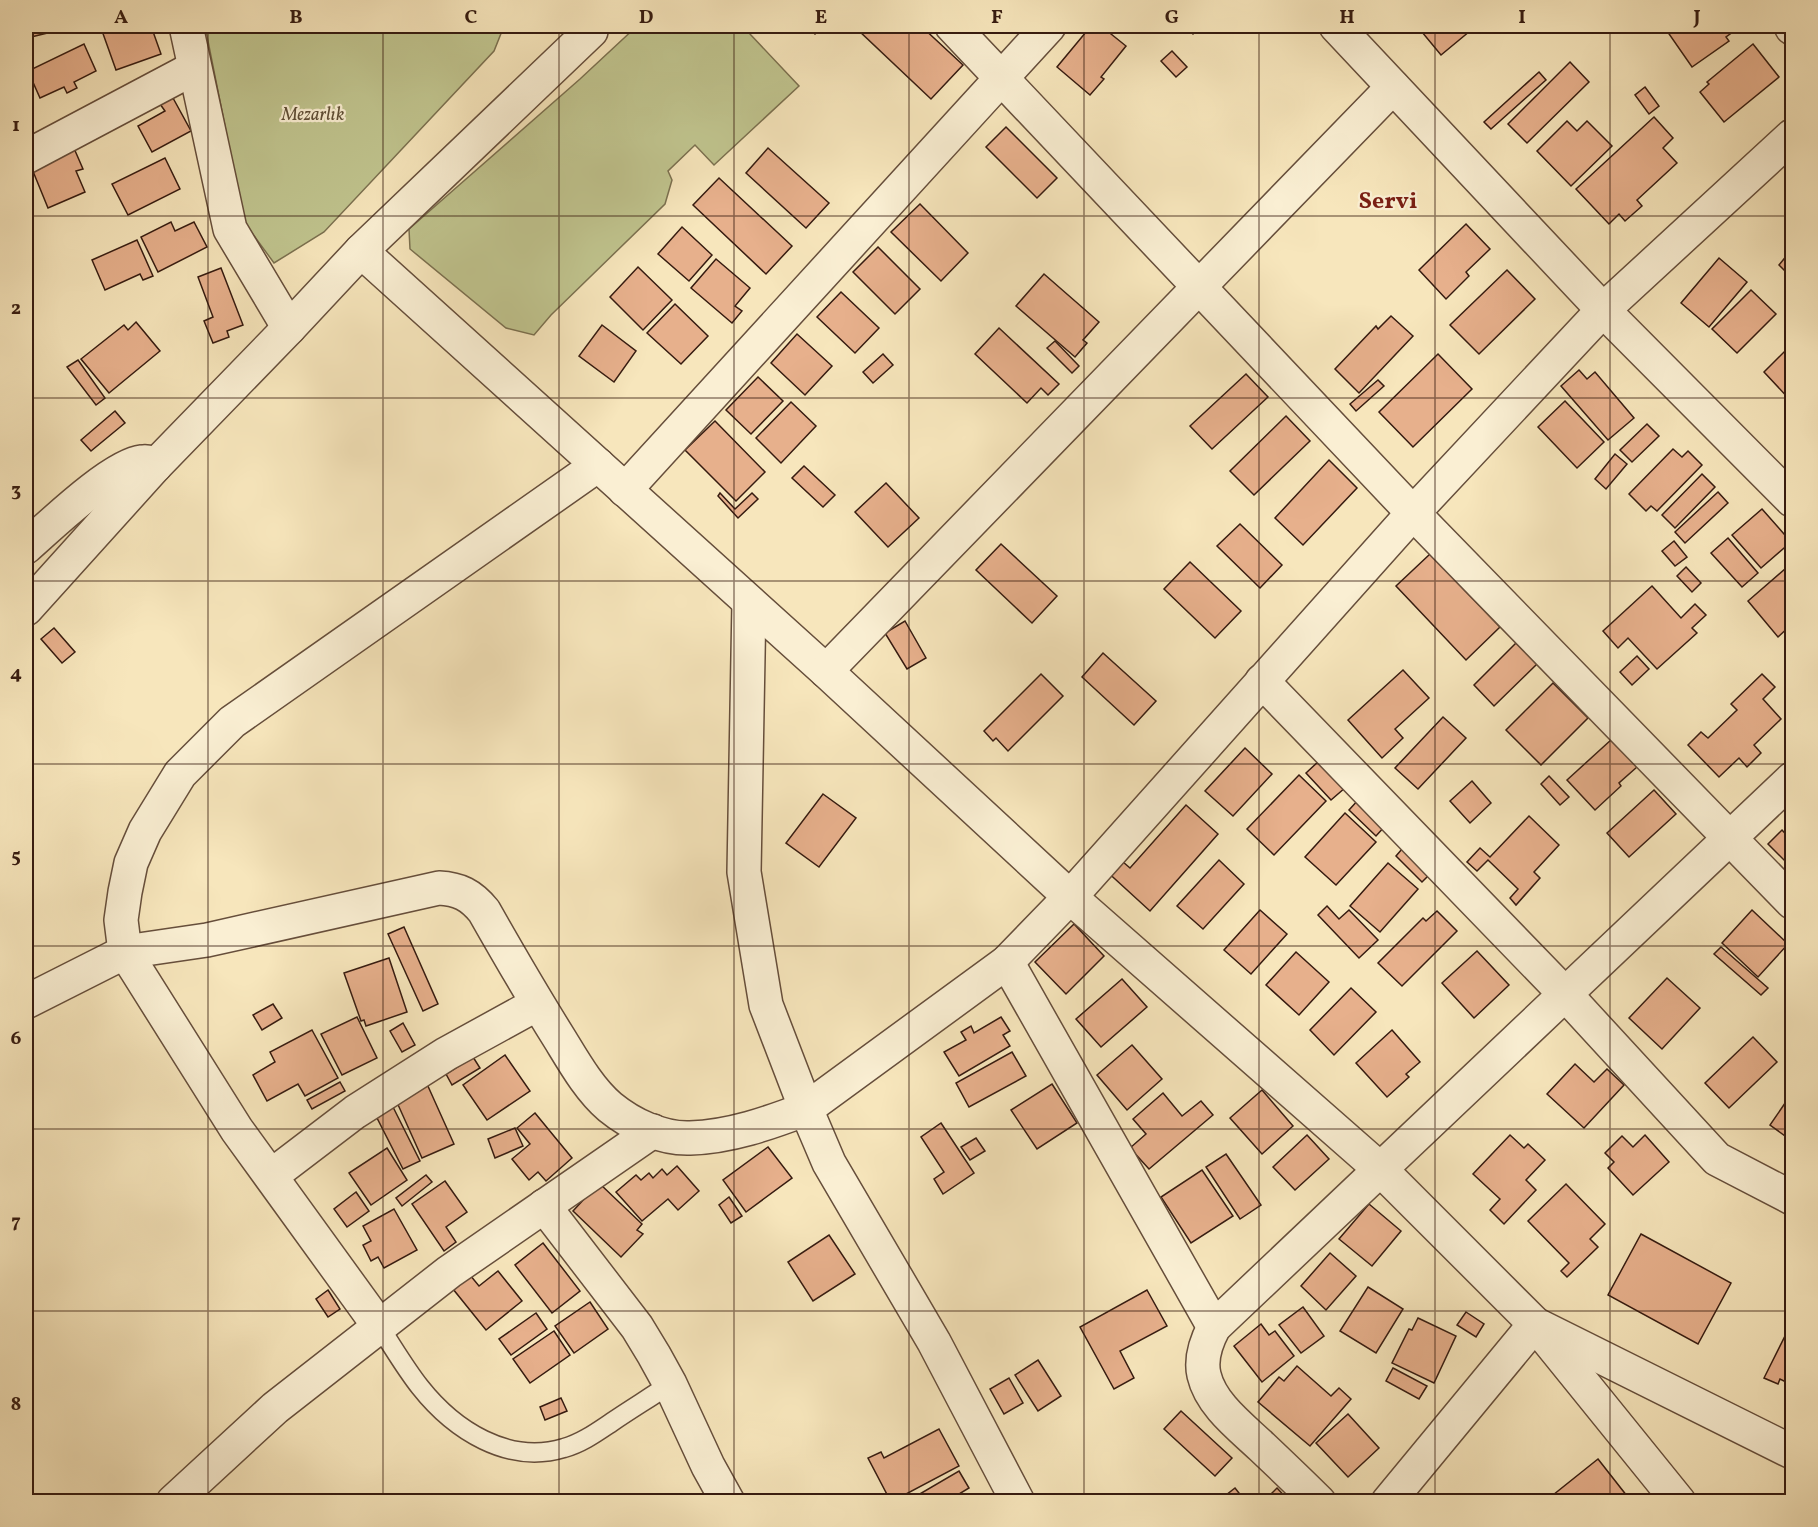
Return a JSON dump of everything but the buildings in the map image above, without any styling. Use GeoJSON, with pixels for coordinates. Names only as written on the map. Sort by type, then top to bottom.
{"type":"FeatureCollection","features":[{"type":"Feature","properties":{"kind":"street"},"geometry":{"type":"LineString","coordinates":[[186,26],[230,229],[289,328]]}},
{"type":"Feature","properties":{"kind":"street"},"geometry":{"type":"LineString","coordinates":[[951,26],[1413,513],[1792,902]]}},
{"type":"Feature","properties":{"kind":"street"},"geometry":{"type":"LineString","coordinates":[[625,490],[1049,26]]}},
{"type":"Feature","properties":{"kind":"street"},"geometry":{"type":"LineString","coordinates":[[1336,26],[1603,310],[1792,500]]}},
{"type":"Feature","properties":{"kind":"street"},"geometry":{"type":"LineString","coordinates":[[26,609],[155,466],[362,251],[592,28]]}},
{"type":"Feature","properties":{"kind":"street"},"geometry":{"type":"LineString","coordinates":[[26,157],[194,68]]}},
{"type":"Feature","properties":{"kind":"street"},"geometry":{"type":"LineString","coordinates":[[826,671],[1393,87]]}},
{"type":"Feature","properties":{"kind":"street"},"geometry":{"type":"LineString","coordinates":[[26,1002],[125,952],[207,940],[439,888],[453,888],[475,900],[484,911],[537,1004],[591,1086],[610,1107],[633,1123],[653,1131],[689,1138],[767,1124],[806,1109],[1007,962],[1070,897],[1413,513],[1603,310],[1787,152]]}},
{"type":"Feature","properties":{"kind":"street"},"geometry":{"type":"LineString","coordinates":[[362,251],[826,671],[1070,897],[1381,1170],[1535,1324],[1680,1502]]}},
{"type":"Feature","properties":{"kind":"street"},"geometry":{"type":"LineString","coordinates":[[26,547],[111,476],[145,461],[155,466]]}},
{"type":"Feature","properties":{"kind":"street"},"geometry":{"type":"LineString","coordinates":[[379,1326],[237,1130],[125,952],[121,920],[124,892],[131,863],[145,831],[180,774],[232,722],[598,465]]}},
{"type":"Feature","properties":{"kind":"street"},"geometry":{"type":"LineString","coordinates":[[749,602],[744,872],[766,1005],[829,1163],[934,1342],[1018,1502]]}},
{"type":"Feature","properties":{"kind":"street"},"geometry":{"type":"LineString","coordinates":[[1262,681],[1566,995],[1717,1159],[1792,1198]]}},
{"type":"Feature","properties":{"kind":"street"},"geometry":{"type":"LineString","coordinates":[[1319,1502],[1215,1398],[1205,1377],[1203,1358],[1207,1340],[1214,1327],[1792,779]]}},
{"type":"Feature","properties":{"kind":"street"},"geometry":{"type":"LineString","coordinates":[[1007,962],[1214,1327]]}},
{"type":"Feature","properties":{"kind":"street"},"geometry":{"type":"LineString","coordinates":[[271,1176],[355,1112],[446,1054],[537,1004]]}},
{"type":"Feature","properties":{"kind":"street"},"geometry":{"type":"LineString","coordinates":[[173,1502],[275,1408],[379,1326],[449,1272],[653,1131]]}},
{"type":"Feature","properties":{"kind":"street"},"geometry":{"type":"LineString","coordinates":[[544,1206],[637,1327],[670,1384],[708,1466],[728,1502]]}},
{"type":"Feature","properties":{"kind":"street"},"geometry":{"type":"LineString","coordinates":[[1535,1324],[1792,1452]]}},
{"type":"Feature","properties":{"kind":"street"},"geometry":{"type":"LineString","coordinates":[[1388,1502],[1535,1324]]}},
{"type":"Feature","properties":{"kind":"lane"},"geometry":{"type":"LineString","coordinates":[[379,1326],[421,1388],[441,1410],[479,1438],[500,1448],[520,1453],[541,1453],[585,1440],[670,1384]]}},
{"type":"Feature","properties":{"kind":"green space","name":"Mezarlık"},"geometry":{"type":"Polygon","coordinates":[[[205,26],[504,26],[494,51],[324,232],[274,263],[244,222],[205,26]]]}},
{"type":"Feature","properties":{"kind":"green space"},"geometry":{"type":"Polygon","coordinates":[[[637,26],[758,26],[750,34],[799,86],[714,165],[695,145],[668,171],[672,180],[665,204],[551,315],[534,335],[506,328],[410,249],[409,229],[637,26]]]}},
{"type":"Feature","properties":{"kind":"district","name":"Servi"},"geometry":{"type":"Point","coordinates":[1388,200]}}]}
